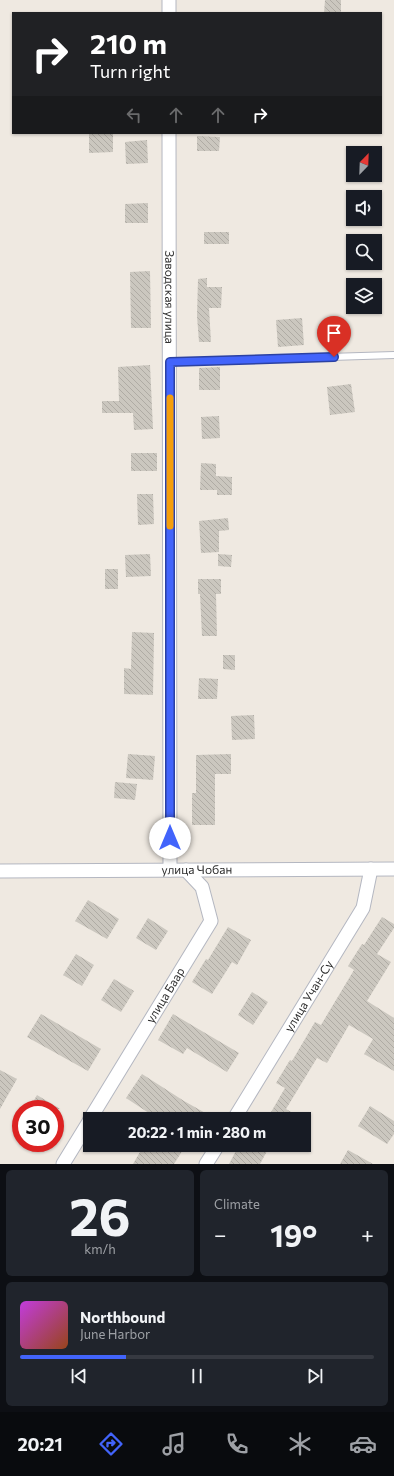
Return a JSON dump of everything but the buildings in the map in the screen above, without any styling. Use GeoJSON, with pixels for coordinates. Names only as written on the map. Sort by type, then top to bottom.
{"type":"FeatureCollection","features":[{"type":"Feature","properties":{"kind":"street"},"geometry":{"type":"LineString","coordinates":[[169,0],[169,12]]}},
{"type":"Feature","properties":{"kind":"street","name":"Заводская улица"},"geometry":{"type":"LineString","coordinates":[[169,134],[170,870]]}},
{"type":"Feature","properties":{"kind":"street","name":"улица Учан-Су"},"geometry":{"type":"LineString","coordinates":[[238,1112],[363,908],[371,869]]}},
{"type":"Feature","properties":{"kind":"street","name":"улица Чобан"},"geometry":{"type":"LineString","coordinates":[[0,871],[394,869]]}},
{"type":"Feature","properties":{"kind":"street","name":"улица Баар"},"geometry":{"type":"LineString","coordinates":[[94,1112],[211,921],[202,887],[186,870]]}},
{"type":"Feature","properties":{"kind":"street","name":"улица Баар"},"geometry":{"type":"LineString","coordinates":[[63,1164],[83,1131]]}},
{"type":"Feature","properties":{"kind":"street"},"geometry":{"type":"LineString","coordinates":[[206,1164],[214,1152]]}},
{"type":"Feature","properties":{"kind":"lane"},"geometry":{"type":"LineString","coordinates":[[170,362],[394,355]]}},
{"type":"Feature","properties":{"kind":"slow traffic"},"geometry":{"type":"LineString","coordinates":[[170,398],[170,526]]}},
{"type":"Feature","properties":{"kind":"route"},"geometry":{"type":"LineString","coordinates":[[170,838],[170,362],[334,357]]}}]}
